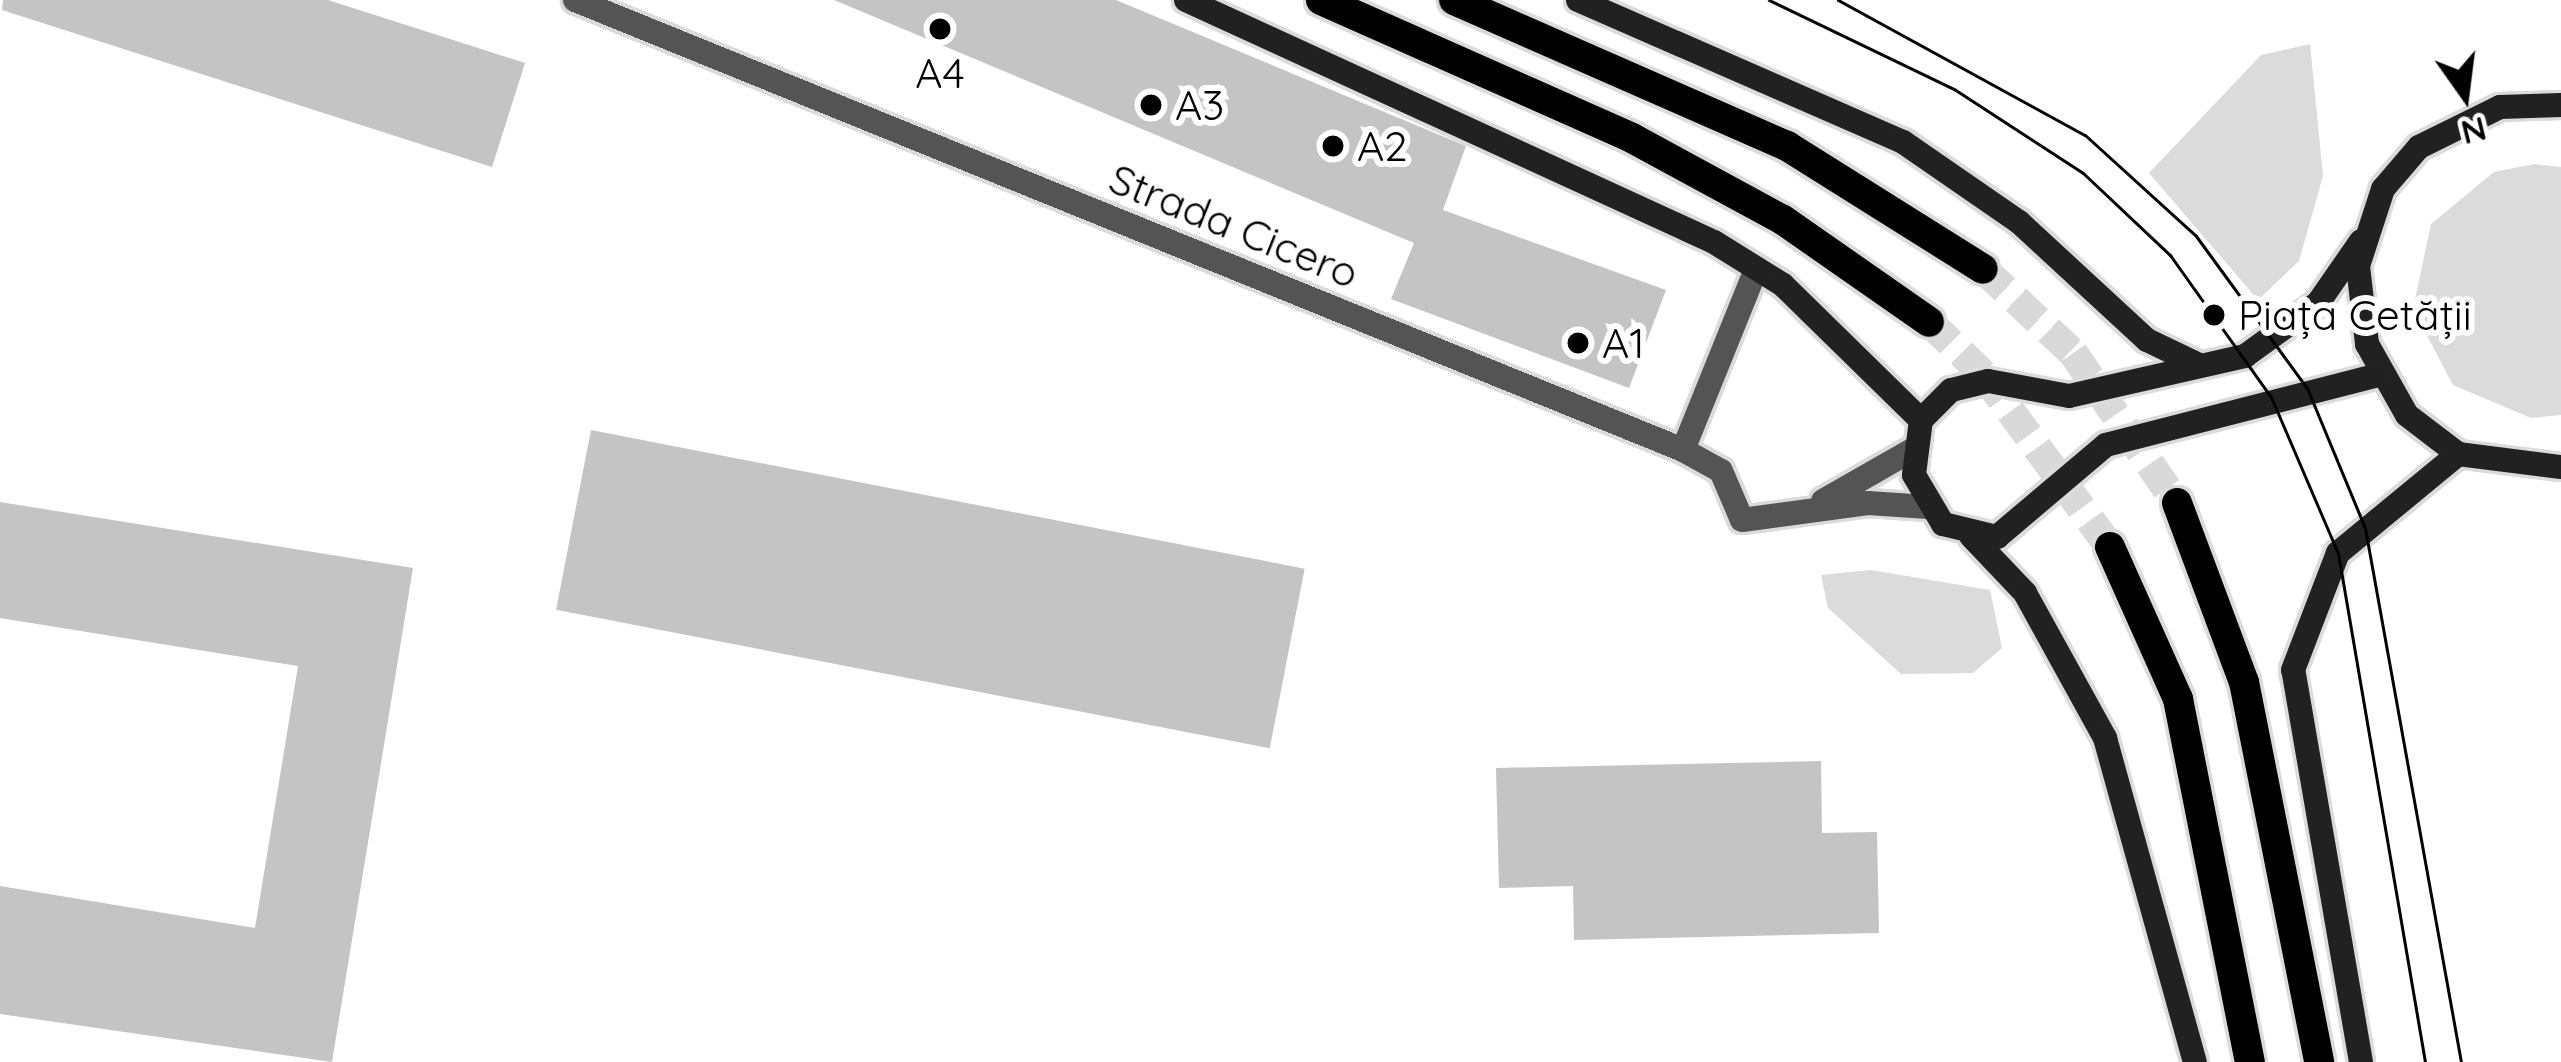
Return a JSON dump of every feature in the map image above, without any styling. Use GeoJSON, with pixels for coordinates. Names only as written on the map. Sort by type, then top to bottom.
{"type":"FeatureCollection","features":[{"type":"Feature","properties":{"kind":"main road"},"geometry":{"type":"LineString","coordinates":[[1186,0],[1673,218],[1756,268],[1921,420]]}},
{"type":"Feature","properties":{"kind":"main road"},"geometry":{"type":"LineString","coordinates":[[1321,0],[1632,138],[1783,220],[1929,322]]}},
{"type":"Feature","properties":{"kind":"main road"},"geometry":{"type":"LineString","coordinates":[[1454,0],[1787,146],[1983,269]]}},
{"type":"Feature","properties":{"kind":"main road"},"geometry":{"type":"LineString","coordinates":[[1578,0],[1903,142],[2019,222],[2147,340],[2199,365]]}},
{"type":"Feature","properties":{"kind":"main road"},"geometry":{"type":"LineString","coordinates":[[2195,1062],[2105,738],[2025,592],[1971,536],[1928,507],[1912,450],[1921,420],[1969,382],[2069,397],[2276,342],[2362,241],[2383,189],[2420,147],[2500,107],[2561,105]]}},
{"type":"Feature","properties":{"kind":"main road"},"geometry":{"type":"LineString","coordinates":[[2362,241],[2362,321],[2378,375],[2458,454],[2561,467]]}},
{"type":"Feature","properties":{"kind":"main road"},"geometry":{"type":"LineString","coordinates":[[1971,536],[2012,533],[2106,445],[2378,375]]}},
{"type":"Feature","properties":{"kind":"main road"},"geometry":{"type":"LineString","coordinates":[[2361,1062],[2293,670],[2338,553],[2458,454]]}},
{"type":"Feature","properties":{"kind":"main road"},"geometry":{"type":"LineString","coordinates":[[2177,502],[2245,682],[2319,1062]]}},
{"type":"Feature","properties":{"kind":"main road"},"geometry":{"type":"LineString","coordinates":[[2110,547],[2178,699],[2251,1062]]}},
{"type":"Feature","properties":{"kind":"street","name":"Strada Cicero"},"geometry":{"type":"LineString","coordinates":[[575,0],[1683,451],[1721,472],[1742,520],[1805,510]]}},
{"type":"Feature","properties":{"kind":"street"},"geometry":{"type":"LineString","coordinates":[[1683,451],[1756,268]]}},
{"type":"Feature","properties":{"kind":"street"},"geometry":{"type":"LineString","coordinates":[[1805,510],[1912,450]]}},
{"type":"Feature","properties":{"kind":"street"},"geometry":{"type":"LineString","coordinates":[[1805,510],[1928,507]]}},
{"type":"Feature","properties":{"kind":"shaded area"},"geometry":{"type":"Polygon","coordinates":[[[2310,44],[2323,176],[2299,261],[2258,300],[2149,173],[2261,55],[2310,44]]]}},
{"type":"Feature","properties":{"kind":"shaded area"},"geometry":{"type":"Polygon","coordinates":[[[2534,164],[2561,167],[2561,415],[2531,418],[2453,385],[2413,309],[2431,224],[2494,172],[2534,164]]]}},
{"type":"Feature","properties":{"kind":"shaded area"},"geometry":{"type":"Polygon","coordinates":[[[1871,570],[1990,590],[2002,648],[1973,673],[1901,674],[1828,608],[1821,575],[1871,570]]]}},
{"type":"Feature","properties":{"kind":"building"},"geometry":{"type":"Polygon","coordinates":[[[3,0],[328,0],[525,63],[492,167],[2,10],[3,0]]]}},
{"type":"Feature","properties":{"kind":"building"},"geometry":{"type":"Polygon","coordinates":[[[834,0],[1116,0],[1466,146],[1443,210],[1666,290],[1629,388],[1391,299],[1414,243],[834,0]]]}},
{"type":"Feature","properties":{"kind":"building"},"geometry":{"type":"Polygon","coordinates":[[[591,430],[1305,569],[1270,748],[556,610],[591,430]]]}},
{"type":"Feature","properties":{"kind":"building"},"geometry":{"type":"Polygon","coordinates":[[[0,502],[413,568],[332,1062],[0,1014],[0,886],[255,928],[298,666],[0,618],[0,502]]]}},
{"type":"Feature","properties":{"kind":"building"},"geometry":{"type":"Polygon","coordinates":[[[1821,761],[1822,833],[1877,832],[1879,933],[1574,940],[1573,886],[1499,888],[1496,768],[1821,761]]]}},
{"type":"Feature","properties":{"kind":"tunnel"},"geometry":{"type":"LineString","coordinates":[[1983,269],[2073,353],[2177,503]]}},
{"type":"Feature","properties":{"kind":"tunnel"},"geometry":{"type":"LineString","coordinates":[[1929,322],[1984,375],[2110,547]]}},
{"type":"Feature","properties":{"kind":"tram line"},"geometry":{"type":"LineString","coordinates":[[1769,0],[1954,89],[2083,173],[2170,255],[2271,397],[2338,553],[2425,1062]]}},
{"type":"Feature","properties":{"kind":"tram line"},"geometry":{"type":"LineString","coordinates":[[1838,0],[2085,135],[2196,236],[2307,388],[2365,528],[2461,1062]]}},
{"type":"Feature","properties":{"kind":"place","name":"A4"},"geometry":{"type":"Point","coordinates":[940,29]}},
{"type":"Feature","properties":{"kind":"place","name":"A3"},"geometry":{"type":"Point","coordinates":[1151,105]}},
{"type":"Feature","properties":{"kind":"place","name":"A2"},"geometry":{"type":"Point","coordinates":[1333,146]}},
{"type":"Feature","properties":{"kind":"place","name":"Piața Cetății"},"geometry":{"type":"Point","coordinates":[2214,315]}},
{"type":"Feature","properties":{"kind":"place","name":"A1"},"geometry":{"type":"Point","coordinates":[1578,343]}}]}
